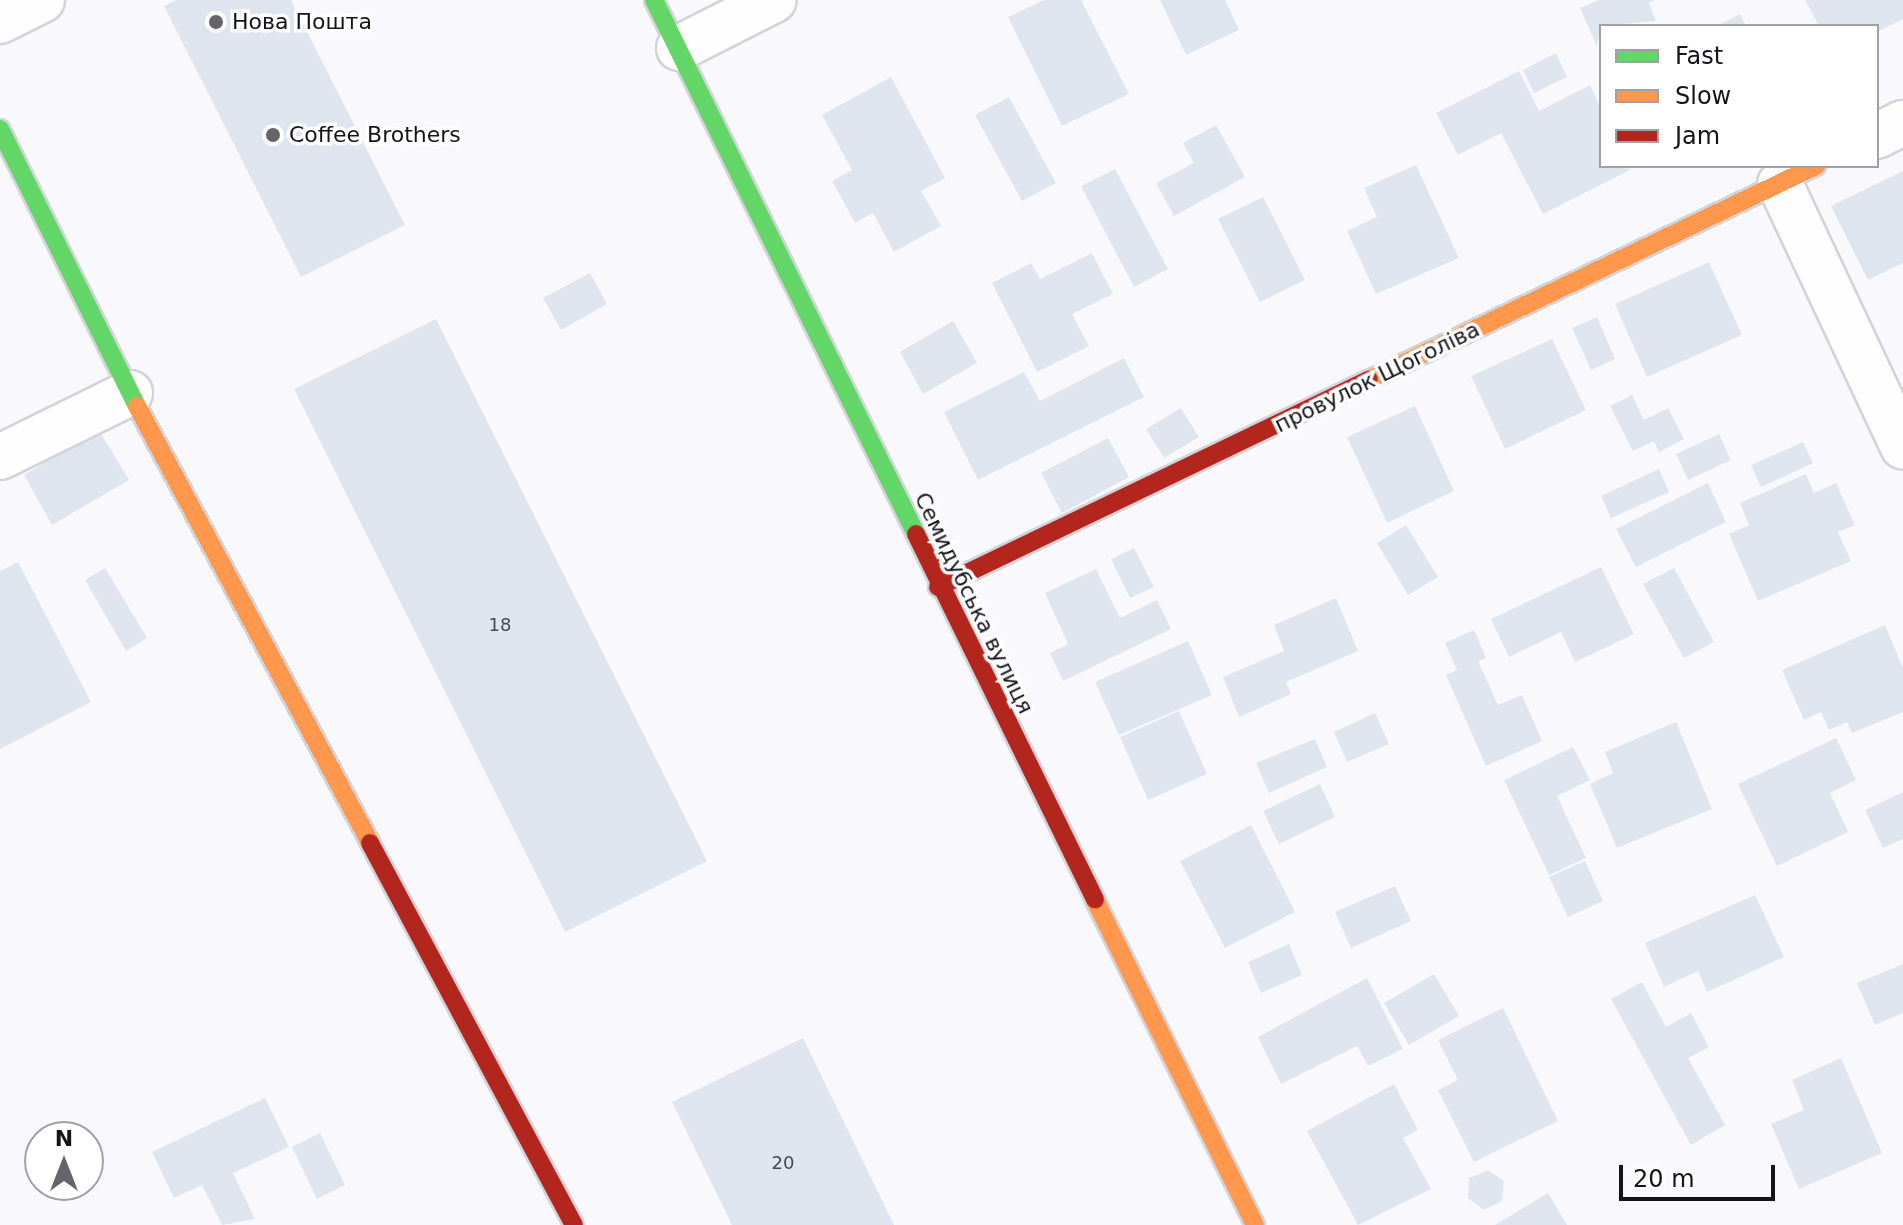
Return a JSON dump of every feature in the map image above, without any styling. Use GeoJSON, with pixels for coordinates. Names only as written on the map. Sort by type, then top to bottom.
{"type":"FeatureCollection","features":[{"type":"Feature","properties":{"kind":"street"},"geometry":{"type":"LineString","coordinates":[[0,21],[42,0]]}},
{"type":"Feature","properties":{"kind":"street","name":"Семидубська вулиця"},"geometry":{"type":"LineString","coordinates":[[654,0],[938,587],[1255,1225]]}},
{"type":"Feature","properties":{"kind":"street"},"geometry":{"type":"LineString","coordinates":[[679,48],[774,0]]}},
{"type":"Feature","properties":{"kind":"street"},"geometry":{"type":"LineString","coordinates":[[1879,135],[1903,123]]}},
{"type":"Feature","properties":{"kind":"street"},"geometry":{"type":"LineString","coordinates":[[0,129],[130,393],[574,1225]]}},
{"type":"Feature","properties":{"kind":"street"},"geometry":{"type":"LineString","coordinates":[[1798,175],[1903,447]]}},
{"type":"Feature","properties":{"kind":"street","name":"провулок Щоголіва"},"geometry":{"type":"LineString","coordinates":[[938,587],[1798,175]]}},
{"type":"Feature","properties":{"kind":"street"},"geometry":{"type":"LineString","coordinates":[[0,457],[130,393]]}},
{"type":"Feature","properties":{"kind":"building"},"geometry":{"type":"Polygon","coordinates":[[[176,0],[291,0],[405,225],[301,277],[164,6],[176,0]]]}},
{"type":"Feature","properties":{"kind":"building"},"geometry":{"type":"Polygon","coordinates":[[[1044,0],[1081,0],[1129,94],[1062,126],[1008,17],[1044,0]]]}},
{"type":"Feature","properties":{"kind":"building"},"geometry":{"type":"Polygon","coordinates":[[[1160,0],[1225,0],[1239,30],[1186,55],[1160,0]]]}},
{"type":"Feature","properties":{"kind":"building"},"geometry":{"type":"Polygon","coordinates":[[[1599,0],[1655,0],[1649,3],[1656,21],[1599,24],[1597,46],[1580,8],[1599,0]]]}},
{"type":"Feature","properties":{"kind":"building"},"geometry":{"type":"Polygon","coordinates":[[[1805,0],[1903,0],[1903,19],[1879,31],[1879,24],[1818,24],[1805,0]]]}},
{"type":"Feature","properties":{"kind":"building"},"geometry":{"type":"Polygon","coordinates":[[[1740,14],[1745,24],[1721,24],[1740,14]]]}},
{"type":"Feature","properties":{"kind":"building"},"geometry":{"type":"Polygon","coordinates":[[[1556,53],[1567,77],[1534,93],[1523,70],[1556,53]]]}},
{"type":"Feature","properties":{"kind":"building"},"geometry":{"type":"Polygon","coordinates":[[[1519,71],[1539,111],[1590,85],[1599,104],[1599,168],[1632,169],[1543,214],[1501,133],[1458,155],[1436,113],[1519,71]]]}},
{"type":"Feature","properties":{"kind":"building"},"geometry":{"type":"Polygon","coordinates":[[[891,77],[945,178],[921,191],[941,226],[894,252],[873,213],[855,223],[832,181],[852,170],[822,115],[891,77]]]}},
{"type":"Feature","properties":{"kind":"building"},"geometry":{"type":"Polygon","coordinates":[[[1009,97],[1056,183],[1022,201],[975,115],[1009,97]]]}},
{"type":"Feature","properties":{"kind":"building"},"geometry":{"type":"Polygon","coordinates":[[[1216,125],[1245,177],[1174,216],[1156,183],[1194,163],[1183,143],[1216,125]]]}},
{"type":"Feature","properties":{"kind":"building"},"geometry":{"type":"Polygon","coordinates":[[[1416,165],[1459,258],[1376,294],[1347,231],[1377,217],[1364,188],[1416,165]]]}},
{"type":"Feature","properties":{"kind":"building"},"geometry":{"type":"Polygon","coordinates":[[[1115,169],[1168,269],[1134,287],[1081,186],[1115,169]]]}},
{"type":"Feature","properties":{"kind":"building"},"geometry":{"type":"Polygon","coordinates":[[[1903,171],[1903,263],[1868,280],[1831,206],[1903,171]]]}},
{"type":"Feature","properties":{"kind":"building"},"geometry":{"type":"Polygon","coordinates":[[[1263,197],[1305,280],[1260,302],[1218,219],[1263,197]]]}},
{"type":"Feature","properties":{"kind":"building"},"geometry":{"type":"Polygon","coordinates":[[[1092,253],[1113,294],[1072,314],[1089,346],[1037,372],[992,283],[1031,263],[1040,279],[1092,253]]]}},
{"type":"Feature","properties":{"kind":"building"},"geometry":{"type":"Polygon","coordinates":[[[1709,262],[1742,335],[1647,377],[1615,304],[1709,262]]]}},
{"type":"Feature","properties":{"kind":"building"},"geometry":{"type":"Polygon","coordinates":[[[590,273],[607,304],[561,330],[543,298],[590,273]]]}},
{"type":"Feature","properties":{"kind":"building"},"geometry":{"type":"Polygon","coordinates":[[[1597,317],[1615,359],[1591,370],[1572,328],[1597,317]]]}},
{"type":"Feature","properties":{"kind":"building"},"geometry":{"type":"Polygon","coordinates":[[[436,319],[707,861],[565,932],[294,389],[436,319]]]}},
{"type":"Feature","properties":{"kind":"building"},"geometry":{"type":"Polygon","coordinates":[[[953,321],[977,363],[923,394],[900,352],[953,321]]]}},
{"type":"Feature","properties":{"kind":"building"},"geometry":{"type":"Polygon","coordinates":[[[1552,339],[1586,410],[1505,449],[1471,376],[1552,339]]]}},
{"type":"Feature","properties":{"kind":"building"},"geometry":{"type":"Polygon","coordinates":[[[1124,358],[1144,397],[978,480],[944,412],[1024,372],[1040,401],[1124,358]]]}},
{"type":"Feature","properties":{"kind":"building"},"geometry":{"type":"Polygon","coordinates":[[[1632,395],[1644,420],[1668,408],[1684,439],[1659,452],[1654,441],[1633,451],[1610,406],[1632,395]]]}},
{"type":"Feature","properties":{"kind":"building"},"geometry":{"type":"Polygon","coordinates":[[[1415,406],[1454,491],[1387,523],[1347,437],[1415,406]]]}},
{"type":"Feature","properties":{"kind":"building"},"geometry":{"type":"Polygon","coordinates":[[[1181,408],[1199,437],[1164,458],[1146,429],[1181,408]]]}},
{"type":"Feature","properties":{"kind":"building"},"geometry":{"type":"Polygon","coordinates":[[[99,430],[129,480],[52,525],[24,475],[99,430]]]}},
{"type":"Feature","properties":{"kind":"building"},"geometry":{"type":"Polygon","coordinates":[[[1719,434],[1731,460],[1688,480],[1676,454],[1719,434]]]}},
{"type":"Feature","properties":{"kind":"building"},"geometry":{"type":"Polygon","coordinates":[[[1108,438],[1129,477],[1062,513],[1041,473],[1108,438]]]}},
{"type":"Feature","properties":{"kind":"building"},"geometry":{"type":"Polygon","coordinates":[[[1803,442],[1813,463],[1761,487],[1751,465],[1803,442]]]}},
{"type":"Feature","properties":{"kind":"building"},"geometry":{"type":"Polygon","coordinates":[[[1659,469],[1669,492],[1611,518],[1601,496],[1659,469]]]}},
{"type":"Feature","properties":{"kind":"building"},"geometry":{"type":"Polygon","coordinates":[[[1806,474],[1814,493],[1836,483],[1855,525],[1838,532],[1851,561],[1758,601],[1729,534],[1749,525],[1740,503],[1806,474]]]}},
{"type":"Feature","properties":{"kind":"building"},"geometry":{"type":"Polygon","coordinates":[[[1708,483],[1726,522],[1636,567],[1616,529],[1708,483]]]}},
{"type":"Feature","properties":{"kind":"building"},"geometry":{"type":"Polygon","coordinates":[[[1406,525],[1438,577],[1408,595],[1377,543],[1406,525]]]}},
{"type":"Feature","properties":{"kind":"building"},"geometry":{"type":"Polygon","coordinates":[[[1134,548],[1154,587],[1130,598],[1111,559],[1134,548]]]}},
{"type":"Feature","properties":{"kind":"building"},"geometry":{"type":"Polygon","coordinates":[[[18,562],[91,702],[0,749],[0,571],[18,562]]]}},
{"type":"Feature","properties":{"kind":"building"},"geometry":{"type":"Polygon","coordinates":[[[1601,567],[1634,634],[1575,662],[1561,632],[1509,657],[1491,619],[1601,567]]]}},
{"type":"Feature","properties":{"kind":"building"},"geometry":{"type":"Polygon","coordinates":[[[105,568],[147,638],[126,651],[85,580],[105,568]]]}},
{"type":"Feature","properties":{"kind":"building"},"geometry":{"type":"Polygon","coordinates":[[[1674,568],[1714,642],[1684,658],[1643,584],[1674,568]]]}},
{"type":"Feature","properties":{"kind":"building"},"geometry":{"type":"Polygon","coordinates":[[[1096,569],[1120,618],[1157,600],[1171,629],[1063,681],[1050,653],[1068,644],[1045,593],[1096,569]]]}},
{"type":"Feature","properties":{"kind":"building"},"geometry":{"type":"Polygon","coordinates":[[[1336,598],[1358,651],[1286,682],[1291,694],[1239,717],[1223,677],[1284,651],[1274,625],[1336,598]]]}},
{"type":"Feature","properties":{"kind":"building"},"geometry":{"type":"Polygon","coordinates":[[[1885,625],[1903,668],[1903,712],[1852,733],[1847,722],[1829,730],[1821,712],[1804,720],[1782,670],[1885,625]]]}},
{"type":"Feature","properties":{"kind":"building"},"geometry":{"type":"Polygon","coordinates":[[[1474,630],[1486,658],[1478,661],[1498,705],[1522,695],[1542,741],[1486,766],[1446,675],[1457,670],[1445,643],[1474,630]]]}},
{"type":"Feature","properties":{"kind":"building"},"geometry":{"type":"Polygon","coordinates":[[[1188,641],[1212,695],[1119,735],[1095,682],[1188,641]]]}},
{"type":"Feature","properties":{"kind":"building"},"geometry":{"type":"Polygon","coordinates":[[[1179,711],[1207,774],[1148,800],[1120,737],[1179,711]]]}},
{"type":"Feature","properties":{"kind":"building"},"geometry":{"type":"Polygon","coordinates":[[[1375,713],[1389,744],[1347,762],[1334,732],[1375,713]]]}},
{"type":"Feature","properties":{"kind":"building"},"geometry":{"type":"Polygon","coordinates":[[[1676,722],[1712,809],[1617,848],[1590,784],[1613,773],[1605,752],[1676,722]]]}},
{"type":"Feature","properties":{"kind":"building"},"geometry":{"type":"Polygon","coordinates":[[[1836,738],[1856,780],[1830,793],[1848,832],[1777,866],[1738,784],[1836,738]]]}},
{"type":"Feature","properties":{"kind":"building"},"geometry":{"type":"Polygon","coordinates":[[[1315,739],[1327,767],[1269,793],[1256,763],[1315,739]]]}},
{"type":"Feature","properties":{"kind":"building"},"geometry":{"type":"Polygon","coordinates":[[[1573,747],[1590,780],[1557,796],[1586,858],[1549,875],[1504,780],[1573,747]]]}},
{"type":"Feature","properties":{"kind":"building"},"geometry":{"type":"Polygon","coordinates":[[[1320,784],[1335,817],[1279,844],[1263,811],[1320,784]]]}},
{"type":"Feature","properties":{"kind":"building"},"geometry":{"type":"Polygon","coordinates":[[[1903,792],[1903,839],[1883,848],[1865,810],[1903,792]]]}},
{"type":"Feature","properties":{"kind":"building"},"geometry":{"type":"Polygon","coordinates":[[[1251,825],[1295,912],[1225,948],[1180,861],[1251,825]]]}},
{"type":"Feature","properties":{"kind":"building"},"geometry":{"type":"Polygon","coordinates":[[[1585,861],[1603,901],[1568,917],[1549,877],[1585,861]]]}},
{"type":"Feature","properties":{"kind":"building"},"geometry":{"type":"Polygon","coordinates":[[[1395,886],[1411,921],[1351,948],[1335,912],[1395,886]]]}},
{"type":"Feature","properties":{"kind":"building"},"geometry":{"type":"Polygon","coordinates":[[[1755,895],[1784,957],[1707,992],[1698,971],[1664,987],[1645,943],[1755,895]]]}},
{"type":"Feature","properties":{"kind":"building"},"geometry":{"type":"Polygon","coordinates":[[[1289,944],[1302,975],[1261,993],[1248,962],[1289,944]]]}},
{"type":"Feature","properties":{"kind":"building"},"geometry":{"type":"Polygon","coordinates":[[[1903,964],[1903,1013],[1875,1025],[1857,983],[1903,964]]]}},
{"type":"Feature","properties":{"kind":"building"},"geometry":{"type":"Polygon","coordinates":[[[1434,974],[1459,1016],[1409,1045],[1384,1003],[1434,974]]]}},
{"type":"Feature","properties":{"kind":"building"},"geometry":{"type":"Polygon","coordinates":[[[1367,978],[1403,1049],[1368,1066],[1357,1046],[1281,1084],[1258,1037],[1367,978]]]}},
{"type":"Feature","properties":{"kind":"building"},"geometry":{"type":"Polygon","coordinates":[[[1642,982],[1666,1027],[1691,1013],[1709,1047],[1688,1058],[1725,1125],[1691,1145],[1611,999],[1642,982]]]}},
{"type":"Feature","properties":{"kind":"building"},"geometry":{"type":"Polygon","coordinates":[[[1503,1008],[1558,1121],[1474,1162],[1438,1090],[1458,1080],[1438,1040],[1503,1008]]]}},
{"type":"Feature","properties":{"kind":"building"},"geometry":{"type":"Polygon","coordinates":[[[803,1038],[894,1225],[732,1225],[672,1102],[803,1038]]]}},
{"type":"Feature","properties":{"kind":"building"},"geometry":{"type":"Polygon","coordinates":[[[1841,1058],[1882,1153],[1799,1189],[1771,1124],[1804,1110],[1792,1080],[1841,1058]]]}},
{"type":"Feature","properties":{"kind":"building"},"geometry":{"type":"Polygon","coordinates":[[[1394,1084],[1418,1130],[1403,1138],[1431,1189],[1358,1225],[1307,1131],[1394,1084]]]}},
{"type":"Feature","properties":{"kind":"building"},"geometry":{"type":"Polygon","coordinates":[[[265,1098],[289,1147],[233,1173],[255,1219],[222,1225],[202,1185],[174,1198],[152,1152],[265,1098]]]}},
{"type":"Feature","properties":{"kind":"building"},"geometry":{"type":"Polygon","coordinates":[[[320,1133],[345,1185],[317,1199],[292,1147],[320,1133]]]}},
{"type":"Feature","properties":{"kind":"building"},"geometry":{"type":"Polygon","coordinates":[[[1488,1170],[1504,1181],[1502,1201],[1484,1210],[1468,1198],[1469,1178],[1488,1170]]]}},
{"type":"Feature","properties":{"kind":"building"},"geometry":{"type":"Polygon","coordinates":[[[1548,1193],[1567,1225],[1495,1225],[1548,1193]]]}},
{"type":"Feature","properties":{"kind":"traffic: fast"},"geometry":{"type":"LineString","coordinates":[[654,0],[916,534]]}},
{"type":"Feature","properties":{"kind":"traffic: fast"},"geometry":{"type":"LineString","coordinates":[[0,129],[137,406]]}},
{"type":"Feature","properties":{"kind":"traffic: slow"},"geometry":{"type":"LineString","coordinates":[[1369,380],[1812,168]]}},
{"type":"Feature","properties":{"kind":"traffic: slow"},"geometry":{"type":"LineString","coordinates":[[137,406],[370,843]]}},
{"type":"Feature","properties":{"kind":"traffic: slow"},"geometry":{"type":"LineString","coordinates":[[1095,900],[1255,1225]]}},
{"type":"Feature","properties":{"kind":"traffic: jam"},"geometry":{"type":"LineString","coordinates":[[938,587],[1369,380]]}},
{"type":"Feature","properties":{"kind":"traffic: jam"},"geometry":{"type":"LineString","coordinates":[[916,534],[1095,900]]}},
{"type":"Feature","properties":{"kind":"traffic: jam"},"geometry":{"type":"LineString","coordinates":[[370,843],[574,1225]]}},
{"type":"Feature","properties":{"kind":"place","name":"Нова Пошта"},"geometry":{"type":"Point","coordinates":[216,22]}},
{"type":"Feature","properties":{"kind":"place","name":"Coffee Brothers"},"geometry":{"type":"Point","coordinates":[273,135]}}]}
